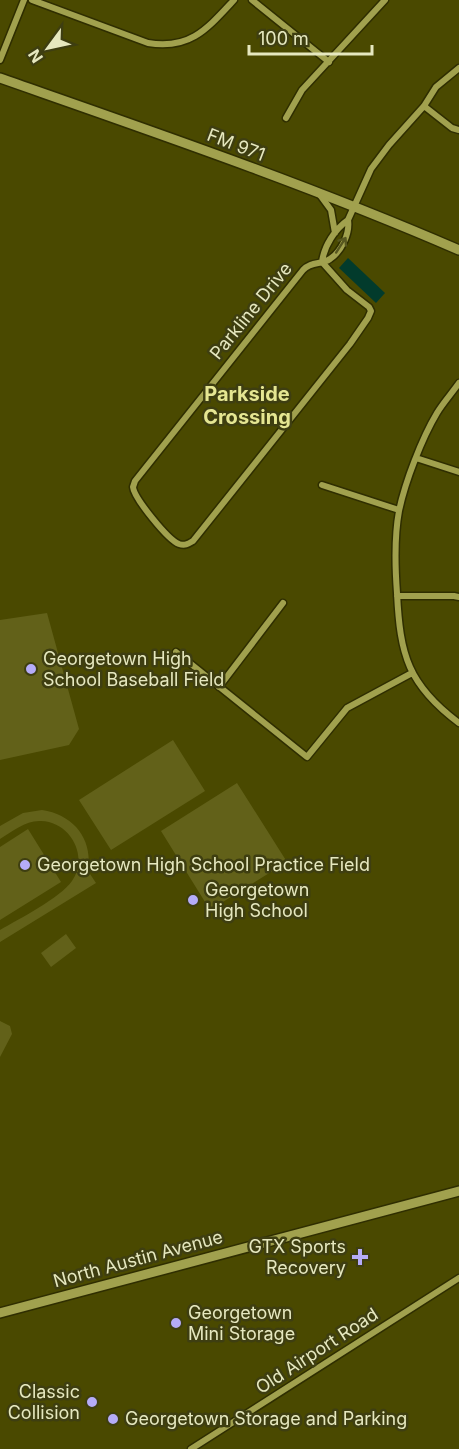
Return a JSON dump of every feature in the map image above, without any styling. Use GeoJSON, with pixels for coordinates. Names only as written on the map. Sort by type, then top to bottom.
{"type":"FeatureCollection","features":[{"type":"Feature","properties":{"kind":"main road","name":"FM 971"},"geometry":{"type":"LineString","coordinates":[[0,78],[320,194],[459,250]]}},
{"type":"Feature","properties":{"kind":"main road","name":"North Austin Avenue"},"geometry":{"type":"LineString","coordinates":[[0,1313],[459,1191]]}},
{"type":"Feature","properties":{"kind":"street"},"geometry":{"type":"LineString","coordinates":[[0,60],[24,0]]}},
{"type":"Feature","properties":{"kind":"street"},"geometry":{"type":"LineString","coordinates":[[32,0],[148,44],[165,46],[182,43],[198,36],[234,0]]}},
{"type":"Feature","properties":{"kind":"street"},"geometry":{"type":"LineString","coordinates":[[252,0],[329,62]]}},
{"type":"Feature","properties":{"kind":"street"},"geometry":{"type":"LineString","coordinates":[[286,118],[302,90],[385,0]]}},
{"type":"Feature","properties":{"kind":"street","name":"Parkline Drive"},"geometry":{"type":"LineString","coordinates":[[348,220],[349,229],[345,240],[330,260],[322,262],[308,265],[303,270],[135,481],[133,487],[136,496],[165,532],[178,544],[189,544],[193,541],[350,344],[369,316],[371,311],[366,304],[347,290],[322,262],[323,251],[335,233],[348,220],[371,169],[424,106],[436,87],[459,68]]}},
{"type":"Feature","properties":{"kind":"street"},"geometry":{"type":"LineString","coordinates":[[424,106],[452,128],[459,130]]}},
{"type":"Feature","properties":{"kind":"street"},"geometry":{"type":"LineString","coordinates":[[320,194],[331,210],[335,233]]}},
{"type":"Feature","properties":{"kind":"street"},"geometry":{"type":"LineString","coordinates":[[459,383],[437,412],[416,458],[399,510],[396,537],[399,635],[412,673],[430,699],[459,723]]}},
{"type":"Feature","properties":{"kind":"street"},"geometry":{"type":"LineString","coordinates":[[416,458],[459,472]]}},
{"type":"Feature","properties":{"kind":"street"},"geometry":{"type":"LineString","coordinates":[[321,485],[399,510]]}},
{"type":"Feature","properties":{"kind":"street"},"geometry":{"type":"LineString","coordinates":[[397,596],[459,597]]}},
{"type":"Feature","properties":{"kind":"street"},"geometry":{"type":"LineString","coordinates":[[219,687],[284,603]]}},
{"type":"Feature","properties":{"kind":"street"},"geometry":{"type":"LineString","coordinates":[[176,652],[307,757],[347,708],[412,673]]}},
{"type":"Feature","properties":{"kind":"street","name":"Old Airport Road"},"geometry":{"type":"LineString","coordinates":[[191,1449],[459,1278]]}},
{"type":"Feature","properties":{"kind":"shaded area"},"geometry":{"type":"Polygon","coordinates":[[[348,258],[385,293],[376,303],[339,268],[348,258]]]}},
{"type":"Feature","properties":{"kind":"shaded area","name":"Georgetown High School Baseball Field"},"geometry":{"type":"Polygon","coordinates":[[[47,613],[79,729],[69,745],[0,760],[0,620],[47,613]]]}},
{"type":"Feature","properties":{"kind":"shaded area"},"geometry":{"type":"Polygon","coordinates":[[[173,740],[205,791],[111,850],[79,800],[173,740]]]}},
{"type":"Feature","properties":{"kind":"shaded area"},"geometry":{"type":"Polygon","coordinates":[[[237,783],[287,862],[210,910],[161,831],[237,783]]]}},
{"type":"Feature","properties":{"kind":"shaded area"},"geometry":{"type":"Polygon","coordinates":[[[42,810],[63,817],[79,830],[87,849],[88,871],[96,883],[0,942],[0,930],[39,908],[66,888],[77,872],[78,852],[74,842],[61,827],[52,823],[30,822],[0,839],[0,826],[23,813],[42,810]]]}},
{"type":"Feature","properties":{"kind":"shaded area","name":"Georgetown High School Practice Field"},"geometry":{"type":"Polygon","coordinates":[[[28,829],[61,882],[0,920],[0,847],[28,829]]]}},
{"type":"Feature","properties":{"kind":"shaded area"},"geometry":{"type":"Polygon","coordinates":[[[66,934],[76,948],[51,967],[41,953],[66,934]]]}},
{"type":"Feature","properties":{"kind":"shaded area"},"geometry":{"type":"Polygon","coordinates":[[[0,1021],[10,1026],[12,1034],[0,1057],[0,1021]]]}},
{"type":"Feature","properties":{"kind":"place","name":"Georgetown High School Baseball Field"},"geometry":{"type":"Point","coordinates":[31,669]}},
{"type":"Feature","properties":{"kind":"place","name":"Georgetown High School Practice Field"},"geometry":{"type":"Point","coordinates":[25,865]}},
{"type":"Feature","properties":{"kind":"place","name":"Georgetown High School"},"geometry":{"type":"Point","coordinates":[193,900]}},
{"type":"Feature","properties":{"kind":"place","name":"GTX Sports Recovery"},"geometry":{"type":"Point","coordinates":[360,1257]}},
{"type":"Feature","properties":{"kind":"place","name":"Georgetown Mini Storage"},"geometry":{"type":"Point","coordinates":[176,1323]}},
{"type":"Feature","properties":{"kind":"place","name":"Classic Collision"},"geometry":{"type":"Point","coordinates":[92,1402]}},
{"type":"Feature","properties":{"kind":"place","name":"Georgetown Storage and Parking"},"geometry":{"type":"Point","coordinates":[113,1419]}},
{"type":"Feature","properties":{"kind":"district","name":"Parkside Crossing"},"geometry":{"type":"Point","coordinates":[247,406]}}]}
